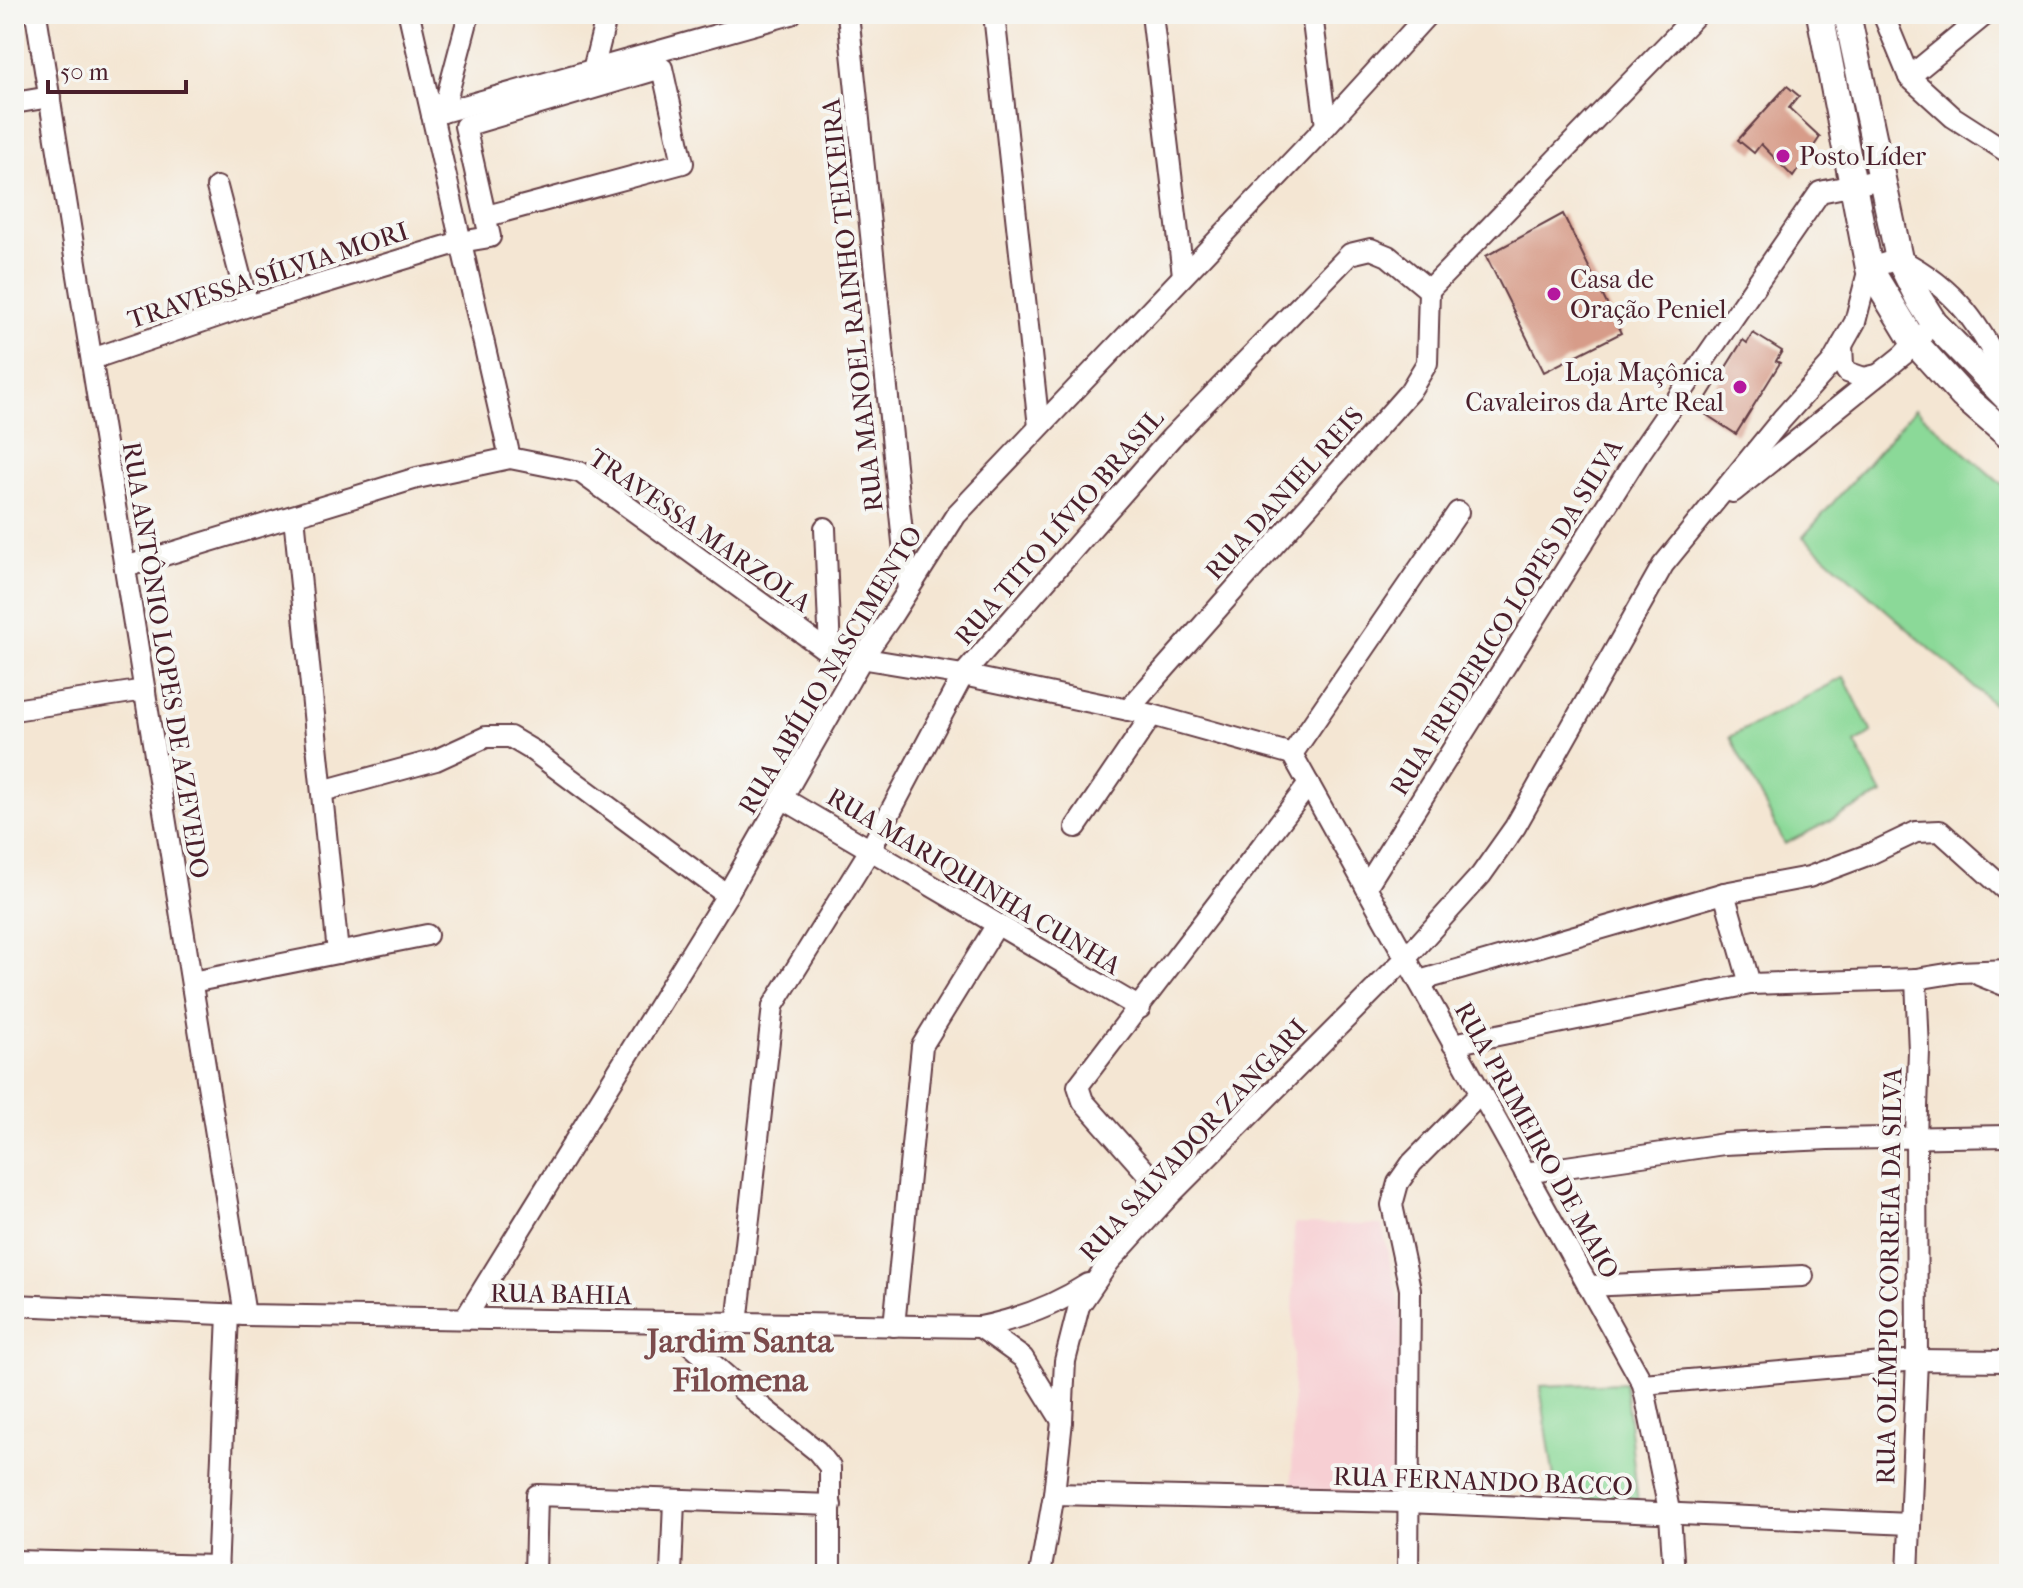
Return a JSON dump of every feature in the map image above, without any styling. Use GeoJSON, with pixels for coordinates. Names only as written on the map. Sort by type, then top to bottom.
{"type":"FeatureCollection","features":[{"type":"Feature","properties":{"kind":"street","name":"RUA ANTÔNIO LOPES DE AZEVEDO"},"geometry":{"type":"LineString","coordinates":[[36,14],[192,982],[236,1314],[218,1570]]}},
{"type":"Feature","properties":{"kind":"street"},"geometry":{"type":"LineString","coordinates":[[409,14],[438,114],[460,242],[510,458]]}},
{"type":"Feature","properties":{"kind":"street"},"geometry":{"type":"LineString","coordinates":[[438,114],[469,14]]}},
{"type":"Feature","properties":{"kind":"street"},"geometry":{"type":"LineString","coordinates":[[593,70],[607,14]]}},
{"type":"Feature","properties":{"kind":"street"},"geometry":{"type":"LineString","coordinates":[[438,114],[791,14]]}},
{"type":"Feature","properties":{"kind":"street","name":"RUA MANOEL RAINHO TEIXEIRA"},"geometry":{"type":"LineString","coordinates":[[848,14],[908,590]]}},
{"type":"Feature","properties":{"kind":"street"},"geometry":{"type":"LineString","coordinates":[[994,14],[1039,427]]}},
{"type":"Feature","properties":{"kind":"street"},"geometry":{"type":"LineString","coordinates":[[1152,14],[1183,275]]}},
{"type":"Feature","properties":{"kind":"street"},"geometry":{"type":"LineString","coordinates":[[1312,14],[1326,126]]}},
{"type":"Feature","properties":{"kind":"street","name":"RUA ABÍLIO NASCIMENTO"},"geometry":{"type":"LineString","coordinates":[[466,1317],[727,895],[861,660],[956,515],[1326,126],[1428,14]]}},
{"type":"Feature","properties":{"kind":"street"},"geometry":{"type":"LineString","coordinates":[[1429,290],[1697,14]]}},
{"type":"Feature","properties":{"kind":"street"},"geometry":{"type":"LineString","coordinates":[[1820,14],[1869,268],[1914,342],[1963,396],[2009,436]]}},
{"type":"Feature","properties":{"kind":"street"},"geometry":{"type":"LineString","coordinates":[[1847,14],[1899,259],[1934,323],[2009,400]]}},
{"type":"Feature","properties":{"kind":"street"},"geometry":{"type":"LineString","coordinates":[[1883,14],[1909,77],[1953,117],[2009,153]]}},
{"type":"Feature","properties":{"kind":"street"},"geometry":{"type":"LineString","coordinates":[[1909,77],[1986,14]]}},
{"type":"Feature","properties":{"kind":"street"},"geometry":{"type":"LineString","coordinates":[[662,68],[683,163],[487,216],[465,126],[662,68]]}},
{"type":"Feature","properties":{"kind":"street"},"geometry":{"type":"LineString","coordinates":[[14,103],[50,97]]}},
{"type":"Feature","properties":{"kind":"street","name":"RUA FREDERICO LOPES DA SILVA"},"geometry":{"type":"LineString","coordinates":[[1366,887],[1637,457],[1820,192],[1883,179]]}},
{"type":"Feature","properties":{"kind":"street"},"geometry":{"type":"LineString","coordinates":[[217,187],[248,306]]}},
{"type":"Feature","properties":{"kind":"street","name":"TRAVESSA SÍLVIA MORI"},"geometry":{"type":"LineString","coordinates":[[92,359],[248,306],[460,242],[490,237],[487,216]]}},
{"type":"Feature","properties":{"kind":"street","name":"RUA TITO LÍVIO BRASIL"},"geometry":{"type":"LineString","coordinates":[[737,1324],[773,1006],[870,850],[963,675],[1171,438],[1350,254],[1371,249],[1388,256],[1429,290]]}},
{"type":"Feature","properties":{"kind":"street"},"geometry":{"type":"LineString","coordinates":[[1869,268],[1899,259],[1927,273],[1947,290],[1985,337],[2009,383]]}},
{"type":"Feature","properties":{"kind":"street"},"geometry":{"type":"LineString","coordinates":[[1701,516],[1832,363],[1855,322],[1869,268]]}},
{"type":"Feature","properties":{"kind":"street","name":"RUA DANIEL REIS"},"geometry":{"type":"LineString","coordinates":[[1128,710],[1410,391],[1427,363],[1429,290]]}},
{"type":"Feature","properties":{"kind":"street"},"geometry":{"type":"LineString","coordinates":[[1701,516],[1903,355],[1934,323]]}},
{"type":"Feature","properties":{"kind":"street"},"geometry":{"type":"LineString","coordinates":[[1985,337],[2009,352]]}},
{"type":"Feature","properties":{"kind":"street"},"geometry":{"type":"LineString","coordinates":[[1842,345],[1843,365],[1847,372],[1864,378],[1877,375]]}},
{"type":"Feature","properties":{"kind":"street"},"geometry":{"type":"LineString","coordinates":[[1800,399],[1818,392],[1825,397],[1828,405],[1821,421]]}},
{"type":"Feature","properties":{"kind":"street","name":"TRAVESSA MARZOLA"},"geometry":{"type":"LineString","coordinates":[[125,567],[417,478],[510,458],[580,472],[830,653],[963,675],[1152,715],[1292,754]]}},
{"type":"Feature","properties":{"kind":"street"},"geometry":{"type":"LineString","coordinates":[[1292,754],[1458,512]]}},
{"type":"Feature","properties":{"kind":"street"},"geometry":{"type":"LineString","coordinates":[[294,516],[338,953]]}},
{"type":"Feature","properties":{"kind":"street","name":"RUA SALVADOR ZANGARI"},"geometry":{"type":"LineString","coordinates":[[1040,1574],[1054,1494],[1065,1361],[1079,1306],[1096,1279],[1168,1197],[1406,958],[1481,875],[1515,827],[1663,565],[1701,516]]}},
{"type":"Feature","properties":{"kind":"street"},"geometry":{"type":"LineString","coordinates":[[825,528],[830,653]]}},
{"type":"Feature","properties":{"kind":"street"},"geometry":{"type":"LineString","coordinates":[[14,710],[145,690]]}},
{"type":"Feature","properties":{"kind":"street"},"geometry":{"type":"LineString","coordinates":[[1076,827],[1152,715]]}},
{"type":"Feature","properties":{"kind":"street"},"geometry":{"type":"LineString","coordinates":[[322,791],[436,760],[486,737],[510,737],[532,750],[727,895]]}},
{"type":"Feature","properties":{"kind":"street","name":"RUA PRIMEIRO DE MAIO"},"geometry":{"type":"LineString","coordinates":[[1292,754],[1643,1384],[1670,1515],[1674,1574]]}},
{"type":"Feature","properties":{"kind":"street"},"geometry":{"type":"LineString","coordinates":[[1168,1197],[1083,1101],[1078,1086],[1309,784]]}},
{"type":"Feature","properties":{"kind":"street","name":"RUA MARIQUINHA CUNHA"},"geometry":{"type":"LineString","coordinates":[[782,798],[1140,1008]]}},
{"type":"Feature","properties":{"kind":"street"},"geometry":{"type":"LineString","coordinates":[[1419,981],[1724,893],[1809,877],[1870,854],[1916,832],[1940,831],[2009,893]]}},
{"type":"Feature","properties":{"kind":"street"},"geometry":{"type":"LineString","coordinates":[[1724,893],[1750,984]]}},
{"type":"Feature","properties":{"kind":"street"},"geometry":{"type":"LineString","coordinates":[[894,1326],[922,1046],[996,926]]}},
{"type":"Feature","properties":{"kind":"street"},"geometry":{"type":"LineString","coordinates":[[192,982],[427,935]]}},
{"type":"Feature","properties":{"kind":"street"},"geometry":{"type":"LineString","coordinates":[[1453,1044],[1750,984],[1916,979],[1959,972],[2009,970]]}},
{"type":"Feature","properties":{"kind":"street"},"geometry":{"type":"LineString","coordinates":[[1959,972],[1986,977],[2009,987]]}},
{"type":"Feature","properties":{"kind":"street","name":"RUA OLÍMPIO CORREIA DA SILVA"},"geometry":{"type":"LineString","coordinates":[[1908,1574],[1917,1360],[1916,1137],[1919,1051],[1916,979]]}},
{"type":"Feature","properties":{"kind":"street"},"geometry":{"type":"LineString","coordinates":[[1408,1574],[1410,1289],[1392,1205],[1398,1183],[1412,1163],[1481,1093]]}},
{"type":"Feature","properties":{"kind":"street"},"geometry":{"type":"LineString","coordinates":[[1525,1173],[1724,1144],[2009,1136]]}},
{"type":"Feature","properties":{"kind":"street"},"geometry":{"type":"LineString","coordinates":[[1588,1286],[1803,1276]]}},
{"type":"Feature","properties":{"kind":"street","name":"RUA BAHIA"},"geometry":{"type":"LineString","coordinates":[[14,1305],[236,1314],[980,1327],[1036,1312],[1096,1279]]}},
{"type":"Feature","properties":{"kind":"street"},"geometry":{"type":"LineString","coordinates":[[665,1322],[817,1451],[830,1467],[830,1574]]}},
{"type":"Feature","properties":{"kind":"street"},"geometry":{"type":"LineString","coordinates":[[980,1327],[1023,1358],[1062,1421]]}},
{"type":"Feature","properties":{"kind":"street"},"geometry":{"type":"LineString","coordinates":[[1643,1384],[1917,1360],[2009,1361]]}},
{"type":"Feature","properties":{"kind":"street","name":"RUA FERNANDO BACCO"},"geometry":{"type":"LineString","coordinates":[[1054,1494],[1407,1502],[1910,1524]]}},
{"type":"Feature","properties":{"kind":"street"},"geometry":{"type":"LineString","coordinates":[[535,1574],[537,1495],[831,1505]]}},
{"type":"Feature","properties":{"kind":"street"},"geometry":{"type":"LineString","coordinates":[[671,1574],[674,1501]]}},
{"type":"Feature","properties":{"kind":"street"},"geometry":{"type":"LineString","coordinates":[[14,1561],[218,1570]]}},
{"type":"Feature","properties":{"kind":"shaded area"},"geometry":{"type":"Polygon","coordinates":[[[1294,1224],[1382,1225],[1401,1311],[1399,1499],[1292,1495],[1294,1224]]]}},
{"type":"Feature","properties":{"kind":"green space"},"geometry":{"type":"Polygon","coordinates":[[[1915,409],[2009,491],[2009,718],[1803,537],[1915,409]]]}},
{"type":"Feature","properties":{"kind":"green space"},"geometry":{"type":"Polygon","coordinates":[[[1844,677],[1872,733],[1855,743],[1882,794],[1785,844],[1730,737],[1844,677]]]}},
{"type":"Feature","properties":{"kind":"green space"},"geometry":{"type":"Polygon","coordinates":[[[1625,1383],[1638,1504],[1557,1499],[1540,1386],[1625,1383]]]}},
{"type":"Feature","properties":{"kind":"building"},"geometry":{"type":"Polygon","coordinates":[[[1787,86],[1799,96],[1789,108],[1820,137],[1793,177],[1761,144],[1754,153],[1738,140],[1787,86]]]}},
{"type":"Feature","properties":{"kind":"building","name":"Casa de Oração Peniel"},"geometry":{"type":"Polygon","coordinates":[[[1563,214],[1621,333],[1544,372],[1486,256],[1563,214]]]}},
{"type":"Feature","properties":{"kind":"building","name":"Loja Maçônica Cavaleiros da Arte Real"},"geometry":{"type":"Polygon","coordinates":[[[1753,333],[1782,351],[1776,361],[1780,363],[1736,434],[1699,410],[1743,340],[1747,343],[1753,333]]]}},
{"type":"Feature","properties":{"kind":"place","name":"Posto Líder"},"geometry":{"type":"Point","coordinates":[1783,156]}},
{"type":"Feature","properties":{"kind":"place","name":"Casa de Oração Peniel"},"geometry":{"type":"Point","coordinates":[1554,294]}},
{"type":"Feature","properties":{"kind":"place","name":"Loja Maçônica Cavaleiros da Arte Real"},"geometry":{"type":"Point","coordinates":[1740,387]}},
{"type":"Feature","properties":{"kind":"district","name":"Jardim Santa Filomena"},"geometry":{"type":"Point","coordinates":[740,1360]}}]}
